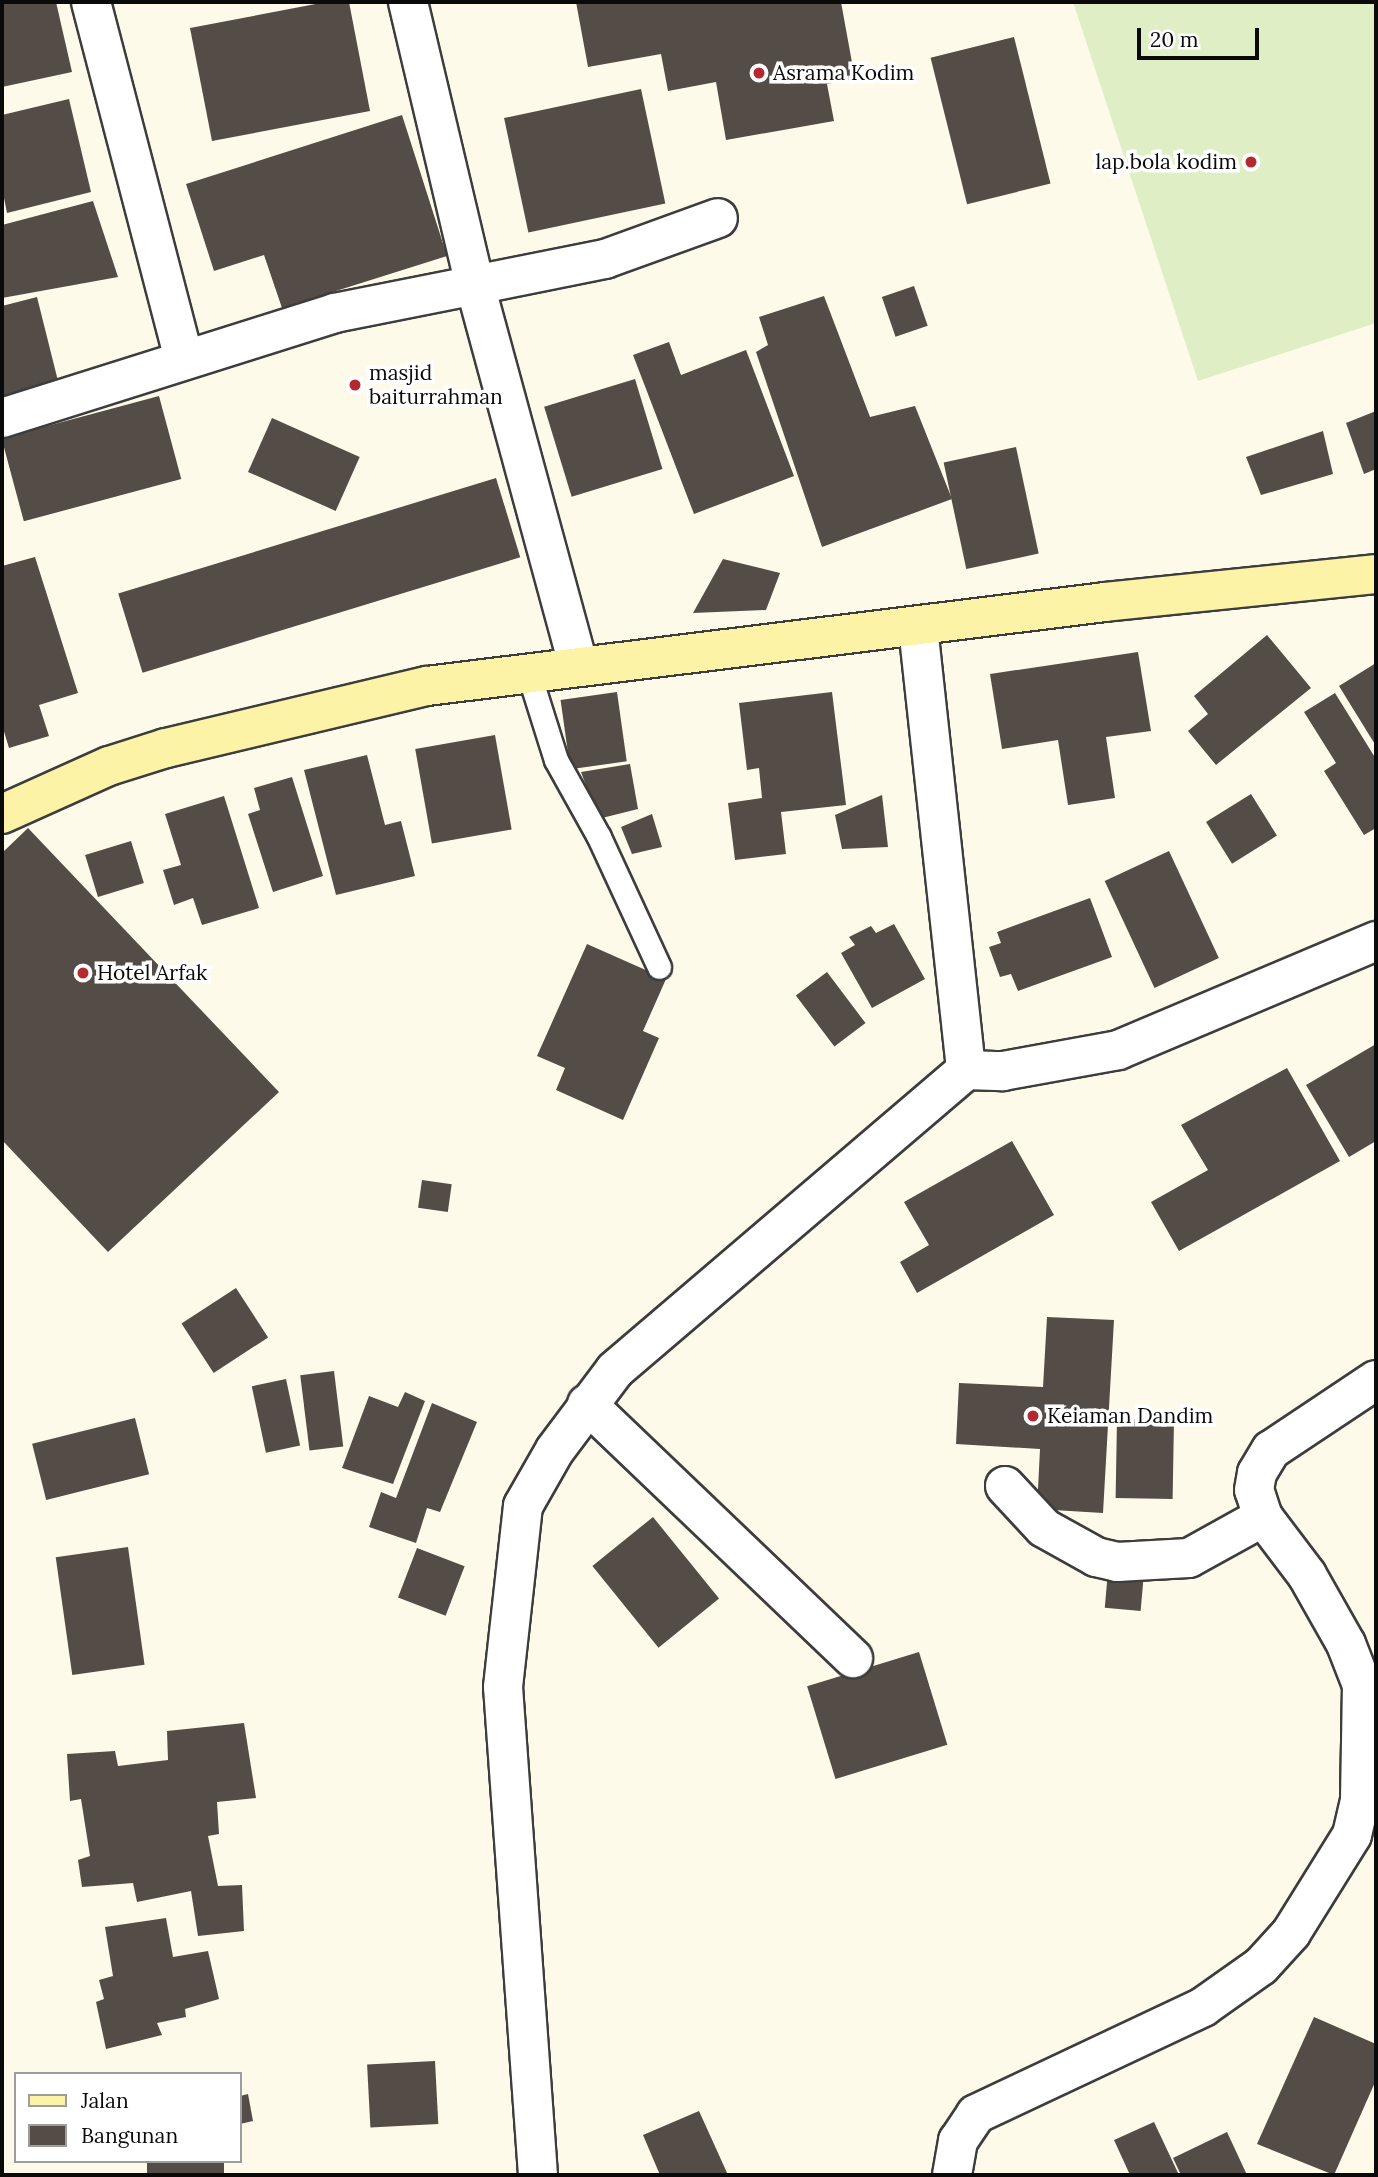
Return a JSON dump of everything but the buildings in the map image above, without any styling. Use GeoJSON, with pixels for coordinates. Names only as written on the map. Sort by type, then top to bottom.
{"type":"FeatureCollection","features":[{"type":"Feature","properties":{"kind":"street"},"geometry":{"type":"LineString","coordinates":[[91,2],[184,359]]}},
{"type":"Feature","properties":{"kind":"street"},"geometry":{"type":"LineString","coordinates":[[408,2],[475,285],[578,664]]}},
{"type":"Feature","properties":{"kind":"street"},"geometry":{"type":"LineString","coordinates":[[2,418],[335,313],[605,259],[718,218]]}},
{"type":"Feature","properties":{"kind":"street"},"geometry":{"type":"LineString","coordinates":[[2,814],[109,766],[166,748],[385,694],[578,664],[918,627],[1105,602],[1376,575]]}},
{"type":"Feature","properties":{"kind":"street"},"geometry":{"type":"LineString","coordinates":[[918,627],[966,1070]]}},
{"type":"Feature","properties":{"kind":"street"},"geometry":{"type":"LineString","coordinates":[[538,2175],[504,1713],[505,1659],[523,1506],[587,1404],[625,1362],[966,1070],[1003,1071],[1118,1050],[1376,940]]}},
{"type":"Feature","properties":{"kind":"street"},"geometry":{"type":"LineString","coordinates":[[952,2175],[954,2153],[965,2125],[990,2105],[1203,2007],[1261,1966],[1292,1933],[1352,1835],[1362,1764],[1362,1685],[1346,1643],[1307,1575],[1263,1517],[1254,1490],[1271,1450],[1376,1380]]}},
{"type":"Feature","properties":{"kind":"street"},"geometry":{"type":"LineString","coordinates":[[587,1404],[853,1658]]}},
{"type":"Feature","properties":{"kind":"street"},"geometry":{"type":"LineString","coordinates":[[1005,1486],[1044,1528],[1096,1557],[1117,1562],[1189,1558],[1263,1517]]}},
{"type":"Feature","properties":{"kind":"lane"},"geometry":{"type":"LineString","coordinates":[[528,671],[556,760],[600,837],[659,967]]}},
{"type":"Feature","properties":{"kind":"green space","name":"lap.bola kodim"},"geometry":{"type":"Polygon","coordinates":[[[1073,2],[1376,2],[1376,323],[1198,381],[1073,2]]]}},
{"type":"Feature","properties":{"kind":"place","name":"Asrama Kodim"},"geometry":{"type":"Point","coordinates":[759,73]}},
{"type":"Feature","properties":{"kind":"place","name":"lap.bola kodim"},"geometry":{"type":"Point","coordinates":[1251,162]}},
{"type":"Feature","properties":{"kind":"place","name":"masjid baiturrahman"},"geometry":{"type":"Point","coordinates":[355,385]}},
{"type":"Feature","properties":{"kind":"place","name":"Hotel Arfak"},"geometry":{"type":"Point","coordinates":[83,973]}},
{"type":"Feature","properties":{"kind":"place","name":"Keiaman Dandim"},"geometry":{"type":"Point","coordinates":[1033,1416]}}]}
